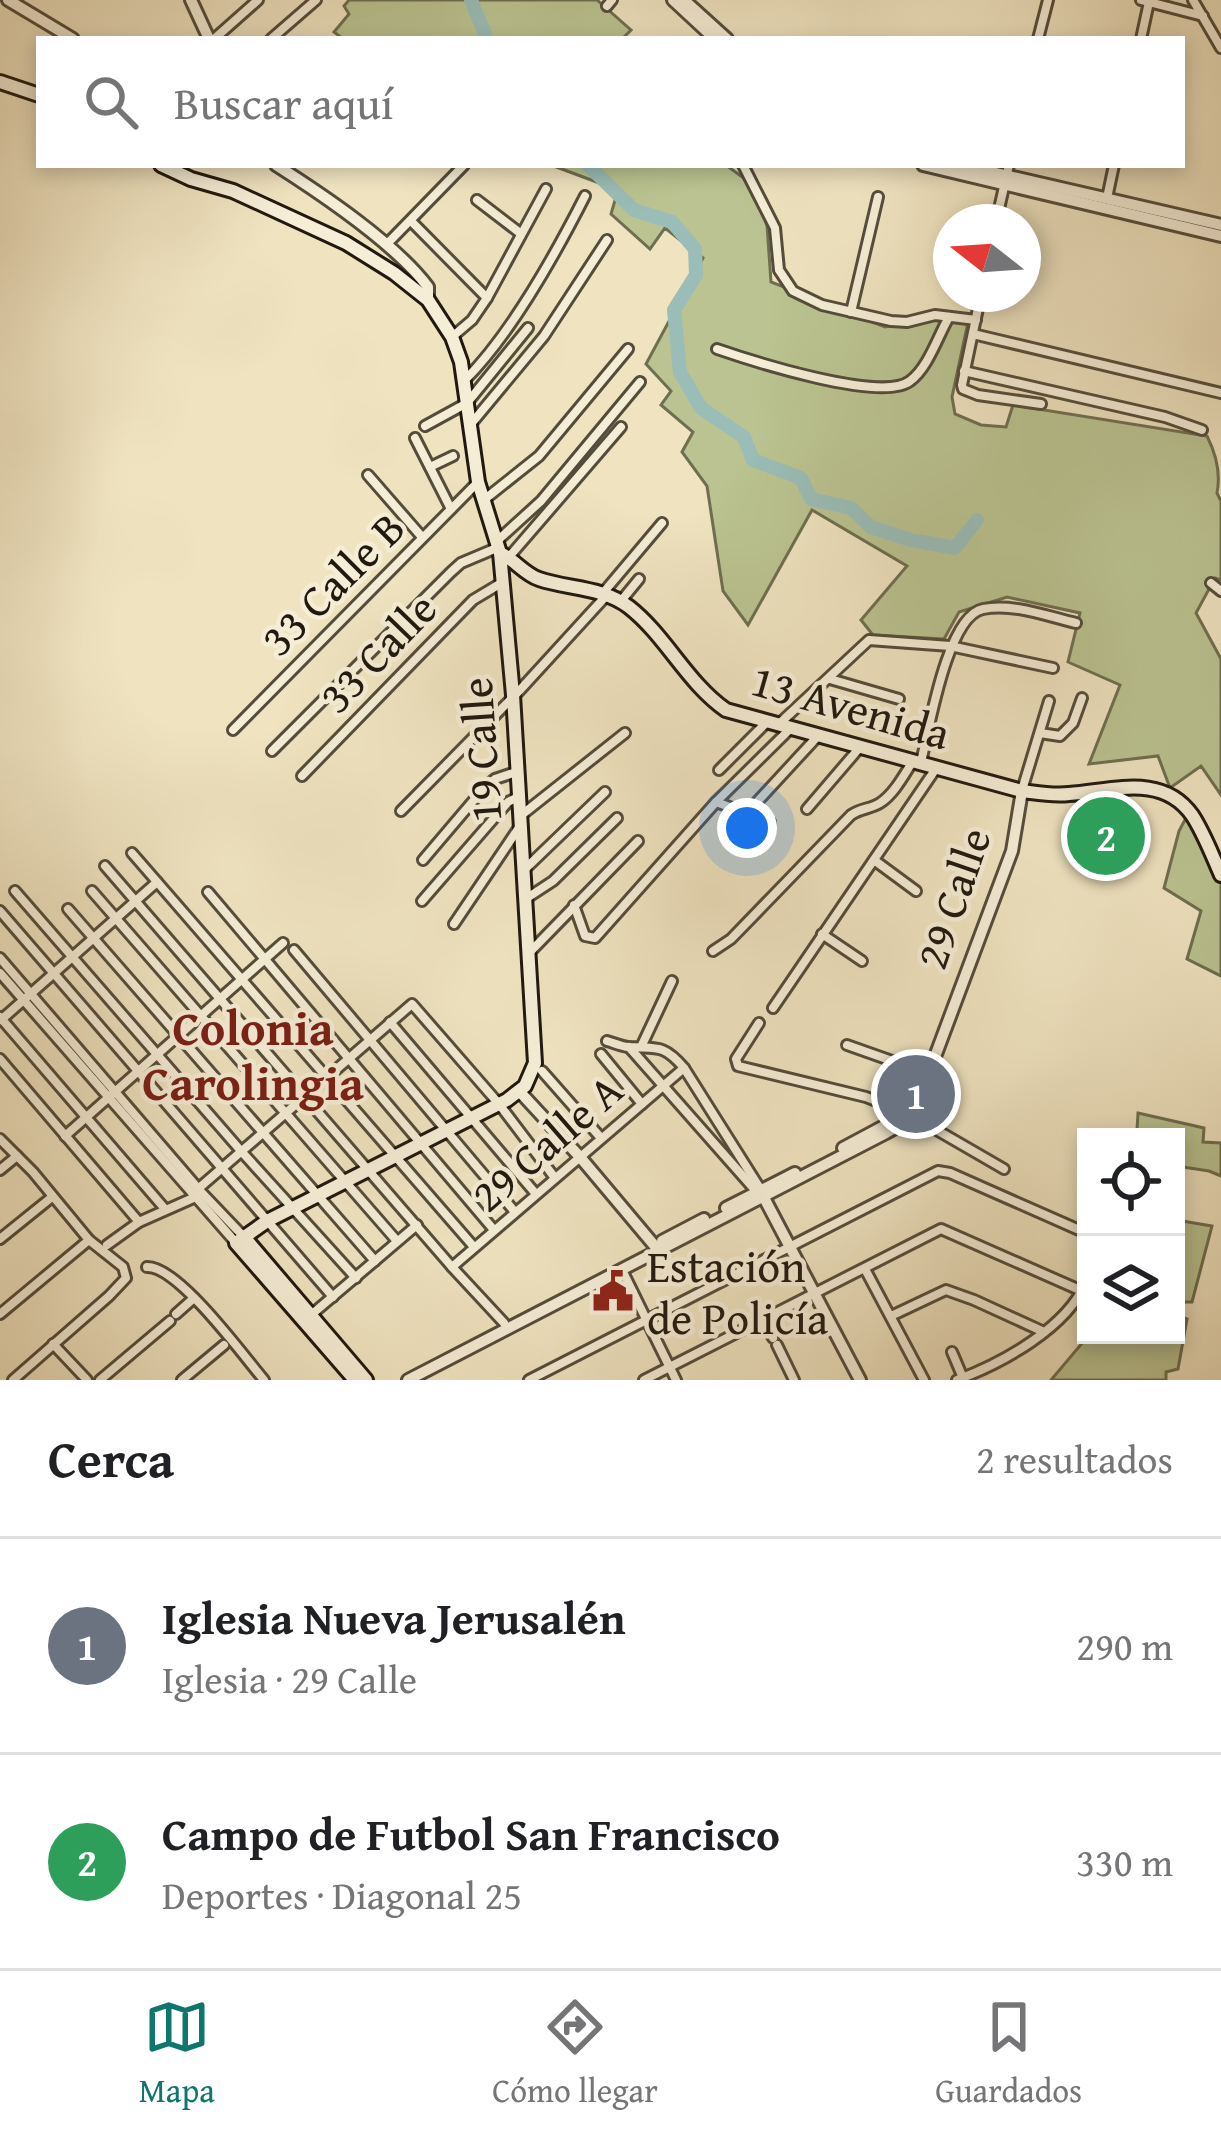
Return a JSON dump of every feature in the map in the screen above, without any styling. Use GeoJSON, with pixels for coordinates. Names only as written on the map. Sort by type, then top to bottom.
{"type":"FeatureCollection","features":[{"type":"Feature","properties":{"kind":"main road"},"geometry":{"type":"LineString","coordinates":[[0,82],[36,94]]}},
{"type":"Feature","properties":{"kind":"main road"},"geometry":{"type":"LineString","coordinates":[[167,168],[233,191],[346,243],[428,300]]}},
{"type":"Feature","properties":{"kind":"main road","name":"19 Calle"},"geometry":{"type":"LineString","coordinates":[[428,300],[452,337],[460,362],[478,482],[501,550],[535,1063],[520,1092]]}},
{"type":"Feature","properties":{"kind":"main road"},"geometry":{"type":"LineString","coordinates":[[501,550],[533,577],[610,596]]}},
{"type":"Feature","properties":{"kind":"main road","name":"13 Avenida"},"geometry":{"type":"LineString","coordinates":[[610,596],[661,639],[726,710],[1022,791],[1064,795],[1144,787],[1166,792],[1196,821],[1221,875]]}},
{"type":"Feature","properties":{"kind":"main road"},"geometry":{"type":"LineString","coordinates":[[240,1240],[520,1092]]}},
{"type":"Feature","properties":{"kind":"main road"},"geometry":{"type":"LineString","coordinates":[[240,1240],[366,1380]]}},
{"type":"Feature","properties":{"kind":"main road"},"geometry":{"type":"LineString","coordinates":[[240,1240],[355,1380]]}},
{"type":"Feature","properties":{"kind":"street"},"geometry":{"type":"LineString","coordinates":[[8,0],[68,36]]}},
{"type":"Feature","properties":{"kind":"street"},"geometry":{"type":"LineString","coordinates":[[191,0],[210,36]]}},
{"type":"Feature","properties":{"kind":"street"},"geometry":{"type":"LineString","coordinates":[[216,36],[258,0]]}},
{"type":"Feature","properties":{"kind":"street"},"geometry":{"type":"LineString","coordinates":[[274,36],[316,0]]}},
{"type":"Feature","properties":{"kind":"street"},"geometry":{"type":"LineString","coordinates":[[673,0],[712,36]]}},
{"type":"Feature","properties":{"kind":"street"},"geometry":{"type":"LineString","coordinates":[[684,0],[724,36]]}},
{"type":"Feature","properties":{"kind":"street"},"geometry":{"type":"LineString","coordinates":[[1039,36],[1048,0]]}},
{"type":"Feature","properties":{"kind":"street"},"geometry":{"type":"LineString","coordinates":[[1193,0],[1221,48]]}},
{"type":"Feature","properties":{"kind":"street"},"geometry":{"type":"LineString","coordinates":[[1141,36],[1145,1],[1203,16]]}},
{"type":"Feature","properties":{"kind":"street","name":"19 Calle"},"geometry":{"type":"LineString","coordinates":[[281,168],[386,245],[428,286],[428,300]]}},
{"type":"Feature","properties":{"kind":"street"},"geometry":{"type":"LineString","coordinates":[[386,245],[461,168]]}},
{"type":"Feature","properties":{"kind":"street"},"geometry":{"type":"LineString","coordinates":[[745,168],[775,228],[779,271],[793,291],[822,305],[907,322],[935,315],[976,320]]}},
{"type":"Feature","properties":{"kind":"street"},"geometry":{"type":"LineString","coordinates":[[948,168],[1007,175],[1221,236]]}},
{"type":"Feature","properties":{"kind":"street"},"geometry":{"type":"LineString","coordinates":[[975,168],[1221,225]]}},
{"type":"Feature","properties":{"kind":"street"},"geometry":{"type":"LineString","coordinates":[[1107,198],[1113,168]]}},
{"type":"Feature","properties":{"kind":"street"},"geometry":{"type":"LineString","coordinates":[[452,337],[487,298],[546,188]]}},
{"type":"Feature","properties":{"kind":"street"},"geometry":{"type":"LineString","coordinates":[[463,382],[510,321],[564,238],[585,196]]}},
{"type":"Feature","properties":{"kind":"street"},"geometry":{"type":"LineString","coordinates":[[851,312],[878,197]]}},
{"type":"Feature","properties":{"kind":"street"},"geometry":{"type":"LineString","coordinates":[[477,200],[520,233]]}},
{"type":"Feature","properties":{"kind":"street"},"geometry":{"type":"LineString","coordinates":[[411,221],[487,298]]}},
{"type":"Feature","properties":{"kind":"street"},"geometry":{"type":"LineString","coordinates":[[471,424],[544,336],[607,241]]}},
{"type":"Feature","properties":{"kind":"street"},"geometry":{"type":"LineString","coordinates":[[978,312],[964,371],[966,391],[1041,404]]}},
{"type":"Feature","properties":{"kind":"street"},"geometry":{"type":"LineString","coordinates":[[717,349],[791,372],[898,388],[920,370],[949,316]]}},
{"type":"Feature","properties":{"kind":"street"},"geometry":{"type":"LineString","coordinates":[[424,426],[467,403],[528,328]]}},
{"type":"Feature","properties":{"kind":"street"},"geometry":{"type":"LineString","coordinates":[[973,334],[1221,393]]}},
{"type":"Feature","properties":{"kind":"street"},"geometry":{"type":"LineString","coordinates":[[482,500],[539,456],[628,349]]}},
{"type":"Feature","properties":{"kind":"street"},"geometry":{"type":"LineString","coordinates":[[964,371],[1165,417],[1202,430]]}},
{"type":"Feature","properties":{"kind":"street"},"geometry":{"type":"LineString","coordinates":[[501,550],[640,382]]}},
{"type":"Feature","properties":{"kind":"street"},"geometry":{"type":"LineString","coordinates":[[272,752],[451,572],[461,563],[501,550],[621,427]]}},
{"type":"Feature","properties":{"kind":"street"},"geometry":{"type":"LineString","coordinates":[[415,438],[451,509]]}},
{"type":"Feature","properties":{"kind":"street"},"geometry":{"type":"LineString","coordinates":[[430,467],[453,456]]}},
{"type":"Feature","properties":{"kind":"street"},"geometry":{"type":"LineString","coordinates":[[368,475],[423,538]]}},
{"type":"Feature","properties":{"kind":"street","name":"33 Calle B"},"geometry":{"type":"LineString","coordinates":[[233,730],[478,482]]}},
{"type":"Feature","properties":{"kind":"street"},"geometry":{"type":"LineString","coordinates":[[401,811],[610,596],[662,523]]}},
{"type":"Feature","properties":{"kind":"street"},"geometry":{"type":"LineString","coordinates":[[610,596],[639,579]]}},
{"type":"Feature","properties":{"kind":"street","name":"33 Calle"},"geometry":{"type":"LineString","coordinates":[[302,776],[473,600],[504,582]]}},
{"type":"Feature","properties":{"kind":"street"},"geometry":{"type":"LineString","coordinates":[[1211,584],[1221,591]]}},
{"type":"Feature","properties":{"kind":"street"},"geometry":{"type":"LineString","coordinates":[[713,951],[731,939],[851,814],[876,806],[917,761],[950,646],[969,616],[982,609],[1010,608],[1076,623]]}},
{"type":"Feature","properties":{"kind":"street"},"geometry":{"type":"LineString","coordinates":[[719,770],[780,724],[869,640],[950,646],[1053,668]]}},
{"type":"Feature","properties":{"kind":"street"},"geometry":{"type":"LineString","coordinates":[[829,679],[899,699]]}},
{"type":"Feature","properties":{"kind":"street"},"geometry":{"type":"LineString","coordinates":[[1040,733],[1060,736],[1072,723],[1082,698]]}},
{"type":"Feature","properties":{"kind":"street","name":"29 Calle"},"geometry":{"type":"LineString","coordinates":[[909,1114],[929,1074],[1012,851],[1022,791],[1048,700]]}},
{"type":"Feature","properties":{"kind":"street"},"geometry":{"type":"LineString","coordinates":[[574,904],[585,936],[595,938],[780,724]]}},
{"type":"Feature","properties":{"kind":"street"},"geometry":{"type":"LineString","coordinates":[[454,924],[520,821],[625,734]]}},
{"type":"Feature","properties":{"kind":"street"},"geometry":{"type":"LineString","coordinates":[[745,815],[819,734]]}},
{"type":"Feature","properties":{"kind":"street"},"geometry":{"type":"LineString","coordinates":[[807,809],[861,746]]}},
{"type":"Feature","properties":{"kind":"street"},"geometry":{"type":"LineString","coordinates":[[773,1008],[937,767]]}},
{"type":"Feature","properties":{"kind":"street"},"geometry":{"type":"LineString","coordinates":[[424,860],[485,787],[517,772]]}},
{"type":"Feature","properties":{"kind":"street"},"geometry":{"type":"LineString","coordinates":[[524,870],[605,792]]}},
{"type":"Feature","properties":{"kind":"street"},"geometry":{"type":"LineString","coordinates":[[422,901],[518,796]]}},
{"type":"Feature","properties":{"kind":"street"},"geometry":{"type":"LineString","coordinates":[[716,802],[770,822]]}},
{"type":"Feature","properties":{"kind":"street"},"geometry":{"type":"LineString","coordinates":[[526,898],[553,881],[617,818]]}},
{"type":"Feature","properties":{"kind":"street"},"geometry":{"type":"LineString","coordinates":[[529,952],[638,841]]}},
{"type":"Feature","properties":{"kind":"street"},"geometry":{"type":"LineString","coordinates":[[133,854],[474,1247]]}},
{"type":"Feature","properties":{"kind":"street"},"geometry":{"type":"LineString","coordinates":[[874,860],[916,891]]}},
{"type":"Feature","properties":{"kind":"street"},"geometry":{"type":"LineString","coordinates":[[105,866],[504,1323]]}},
{"type":"Feature","properties":{"kind":"street"},"geometry":{"type":"LineString","coordinates":[[158,882],[1,1019],[165,1209]]}},
{"type":"Feature","properties":{"kind":"street"},"geometry":{"type":"LineString","coordinates":[[15,891],[356,1278]]}},
{"type":"Feature","properties":{"kind":"street"},"geometry":{"type":"LineString","coordinates":[[92,891],[398,1241]]}},
{"type":"Feature","properties":{"kind":"street"},"geometry":{"type":"LineString","coordinates":[[208,892],[494,1230]]}},
{"type":"Feature","properties":{"kind":"street"},"geometry":{"type":"LineString","coordinates":[[68,909],[375,1261]]}},
{"type":"Feature","properties":{"kind":"street"},"geometry":{"type":"LineString","coordinates":[[0,911],[333,1297]]}},
{"type":"Feature","properties":{"kind":"street"},"geometry":{"type":"LineString","coordinates":[[822,934],[862,961]]}},
{"type":"Feature","properties":{"kind":"street"},"geometry":{"type":"LineString","coordinates":[[65,1136],[283,943]]}},
{"type":"Feature","properties":{"kind":"street"},"geometry":{"type":"LineString","coordinates":[[294,950],[515,1212]]}},
{"type":"Feature","properties":{"kind":"street"},"geometry":{"type":"LineString","coordinates":[[0,958],[26,997]]}},
{"type":"Feature","properties":{"kind":"street"},"geometry":{"type":"LineString","coordinates":[[0,974],[26,997],[240,1240]]}},
{"type":"Feature","properties":{"kind":"street"},"geometry":{"type":"LineString","coordinates":[[642,1045],[672,981]]}},
{"type":"Feature","properties":{"kind":"street"},"geometry":{"type":"LineString","coordinates":[[107,1245],[139,1222],[199,1193],[221,1168],[412,1004],[499,1104],[555,1178]]}},
{"type":"Feature","properties":{"kind":"street"},"geometry":{"type":"LineString","coordinates":[[390,1022],[536,1194]]}},
{"type":"Feature","properties":{"kind":"street"},"geometry":{"type":"LineString","coordinates":[[759,1023],[738,1066],[866,1097],[909,1114],[1004,1169]]}},
{"type":"Feature","properties":{"kind":"street"},"geometry":{"type":"LineString","coordinates":[[607,1041],[664,1049],[684,1068],[761,1193],[860,1380]]}},
{"type":"Feature","properties":{"kind":"street"},"geometry":{"type":"LineString","coordinates":[[847,1045],[929,1074]]}},
{"type":"Feature","properties":{"kind":"street"},"geometry":{"type":"LineString","coordinates":[[628,1047],[761,1193]]}},
{"type":"Feature","properties":{"kind":"street"},"geometry":{"type":"LineString","coordinates":[[602,1054],[642,1104]]}},
{"type":"Feature","properties":{"kind":"street"},"geometry":{"type":"LineString","coordinates":[[0,1059],[139,1222]]}},
{"type":"Feature","properties":{"kind":"street","name":"29 Calle A"},"geometry":{"type":"LineString","coordinates":[[452,1267],[684,1068]]}},
{"type":"Feature","properties":{"kind":"street"},"geometry":{"type":"LineString","coordinates":[[542,1071],[602,1138]]}},
{"type":"Feature","properties":{"kind":"street"},"geometry":{"type":"LineString","coordinates":[[520,1092],[657,1248]]}},
{"type":"Feature","properties":{"kind":"street"},"geometry":{"type":"LineString","coordinates":[[392,1380],[886,1133],[907,1121],[909,1114]]}},
{"type":"Feature","properties":{"kind":"street"},"geometry":{"type":"LineString","coordinates":[[0,1139],[89,1240],[123,1268],[126,1278],[13,1380]]}},
{"type":"Feature","properties":{"kind":"street"},"geometry":{"type":"LineString","coordinates":[[0,1170],[17,1156]]}},
{"type":"Feature","properties":{"kind":"street"},"geometry":{"type":"LineString","coordinates":[[530,1380],[938,1171],[1077,1229]]}},
{"type":"Feature","properties":{"kind":"street"},"geometry":{"type":"LineString","coordinates":[[0,1239],[52,1197]]}},
{"type":"Feature","properties":{"kind":"street"},"geometry":{"type":"LineString","coordinates":[[310,1316],[417,1225]]}},
{"type":"Feature","properties":{"kind":"street"},"geometry":{"type":"LineString","coordinates":[[644,1380],[940,1229],[1077,1284]]}},
{"type":"Feature","properties":{"kind":"street"},"geometry":{"type":"LineString","coordinates":[[0,1314],[89,1240]]}},
{"type":"Feature","properties":{"kind":"street"},"geometry":{"type":"LineString","coordinates":[[408,1380],[657,1248]]}},
{"type":"Feature","properties":{"kind":"street"},"geometry":{"type":"LineString","coordinates":[[147,1267],[158,1268],[192,1295],[264,1380]]}},
{"type":"Feature","properties":{"kind":"street"},"geometry":{"type":"LineString","coordinates":[[865,1269],[924,1380]]}},
{"type":"Feature","properties":{"kind":"street"},"geometry":{"type":"LineString","coordinates":[[622,1270],[676,1380]]}},
{"type":"Feature","properties":{"kind":"street"},"geometry":{"type":"LineString","coordinates":[[891,1316],[946,1290],[1044,1332]]}},
{"type":"Feature","properties":{"kind":"street"},"geometry":{"type":"LineString","coordinates":[[100,1380],[192,1295]]}},
{"type":"Feature","properties":{"kind":"street"},"geometry":{"type":"LineString","coordinates":[[952,1352],[960,1379],[983,1370],[1044,1332],[1077,1295]]}},
{"type":"Feature","properties":{"kind":"street"},"geometry":{"type":"LineString","coordinates":[[763,1319],[794,1380]]}},
{"type":"Feature","properties":{"kind":"street"},"geometry":{"type":"LineString","coordinates":[[53,1344],[87,1380]]}},
{"type":"Feature","properties":{"kind":"street"},"geometry":{"type":"LineString","coordinates":[[182,1380],[224,1345]]}},
{"type":"Feature","properties":{"kind":"green space"},"geometry":{"type":"Polygon","coordinates":[[[349,0],[597,0],[631,30],[625,36],[339,36],[334,32],[349,14],[344,6],[349,0]]]}},
{"type":"Feature","properties":{"kind":"green space"},"geometry":{"type":"Polygon","coordinates":[[[559,168],[730,168],[749,182],[767,225],[771,282],[885,327],[937,318],[968,322],[952,397],[955,414],[981,425],[1006,427],[1013,405],[1207,436],[1217,464],[1221,501],[1221,580],[1215,578],[1196,613],[1221,659],[1221,795],[1201,766],[1170,788],[1158,756],[1089,764],[1120,685],[1068,662],[1080,613],[1007,597],[959,612],[944,639],[873,635],[861,620],[907,566],[812,510],[748,625],[723,591],[707,486],[682,452],[693,432],[661,405],[671,391],[646,364],[703,258],[665,228],[650,249],[611,214],[618,190],[559,168]]]}},
{"type":"Feature","properties":{"kind":"green space"},"geometry":{"type":"Polygon","coordinates":[[[1187,816],[1221,876],[1221,976],[1187,959],[1201,911],[1164,888],[1187,816]]]}},
{"type":"Feature","properties":{"kind":"green space"},"geometry":{"type":"Polygon","coordinates":[[[1138,1113],[1204,1128],[1203,1142],[1221,1143],[1221,1176],[1185,1167],[1185,1128],[1137,1128],[1138,1113]]]}},
{"type":"Feature","properties":{"kind":"green space"},"geometry":{"type":"Polygon","coordinates":[[[1185,1222],[1212,1226],[1192,1302],[1185,1302],[1185,1222]]]}},
{"type":"Feature","properties":{"kind":"green space"},"geometry":{"type":"Polygon","coordinates":[[[1081,1344],[1182,1344],[1178,1369],[1166,1372],[1166,1380],[1051,1380],[1081,1344]]]}},
{"type":"Feature","properties":{"kind":"waterway"},"geometry":{"type":"LineString","coordinates":[[471,0],[486,36]]}},
{"type":"Feature","properties":{"kind":"waterway"},"geometry":{"type":"LineString","coordinates":[[591,168],[634,210],[672,222],[695,249],[696,275],[674,310],[680,372],[701,408],[744,437],[753,460],[801,478],[811,499],[851,508],[871,527],[911,540],[955,548],[977,520]]}},
{"type":"Feature","properties":{"kind":"place","name":"Campo de Futbol San Francisco"},"geometry":{"type":"Point","coordinates":[1106,836]}},
{"type":"Feature","properties":{"kind":"place","name":"Iglesia Nueva Jerusalén"},"geometry":{"type":"Point","coordinates":[916,1094]}},
{"type":"Feature","properties":{"kind":"place","name":"Estación de Policía"},"geometry":{"type":"Point","coordinates":[613,1291]}},
{"type":"Feature","properties":{"kind":"district","name":"Colonia Carolingia"},"geometry":{"type":"Point","coordinates":[253,1054]}}]}
